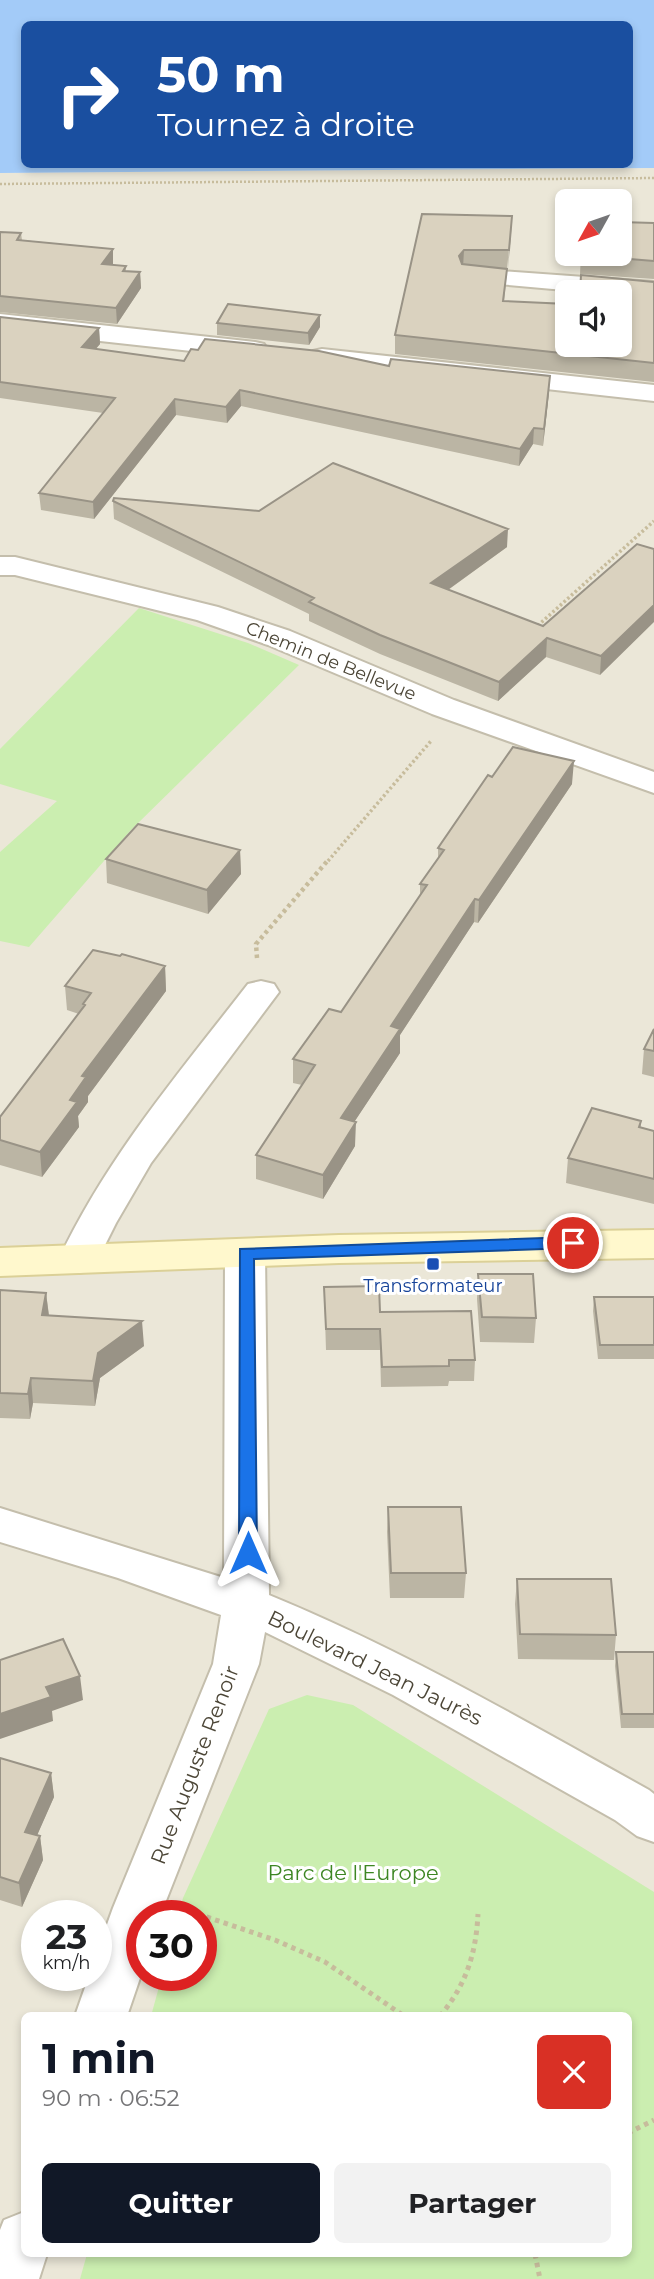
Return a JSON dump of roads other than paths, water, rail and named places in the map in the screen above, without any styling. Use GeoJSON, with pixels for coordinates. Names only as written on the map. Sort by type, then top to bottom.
{"type":"FeatureCollection","features":[{"type":"Feature","properties":{"kind":"street"},"geometry":{"type":"LineString","coordinates":[[473,276],[654,290]]}},
{"type":"Feature","properties":{"kind":"street"},"geometry":{"type":"LineString","coordinates":[[0,322],[654,393]]}},
{"type":"Feature","properties":{"kind":"street","name":"Chemin de Bellevue"},"geometry":{"type":"LineString","coordinates":[[0,566],[15,566],[92,583],[206,613],[279,638],[340,666],[457,712],[654,783]]}},
{"type":"Feature","properties":{"kind":"street"},"geometry":{"type":"LineString","coordinates":[[79,1259],[96,1218],[132,1163],[261,992]]}},
{"type":"Feature","properties":{"kind":"street"},"geometry":{"type":"LineString","coordinates":[[0,1262],[573,1243],[654,1244]]}},
{"type":"Feature","properties":{"kind":"street","name":"Rue Auguste Renoir"},"geometry":{"type":"LineString","coordinates":[[102,2012],[138,1908],[236,1664],[246,1605],[246,1253]]}},
{"type":"Feature","properties":{"kind":"street","name":"Boulevard Jean Jaurès"},"geometry":{"type":"LineString","coordinates":[[0,1525],[143,1569],[246,1605],[334,1643],[466,1711],[632,1805],[654,1821]]}},
{"type":"Feature","properties":{"kind":"street"},"geometry":{"type":"LineString","coordinates":[[11,2279],[21,2248]]}},
{"type":"Feature","properties":{"kind":"water"},"geometry":{"type":"Polygon","coordinates":[[[0,0],[654,0],[654,168],[0,173],[0,0]]]}},
{"type":"Feature","properties":{"kind":"place","name":"Transformateur"},"geometry":{"type":"Point","coordinates":[433,1264]}},
{"type":"Feature","properties":{"kind":"park label","name":"Parc de l'Europe"},"geometry":{"type":"Point","coordinates":[353,1873]}}]}
